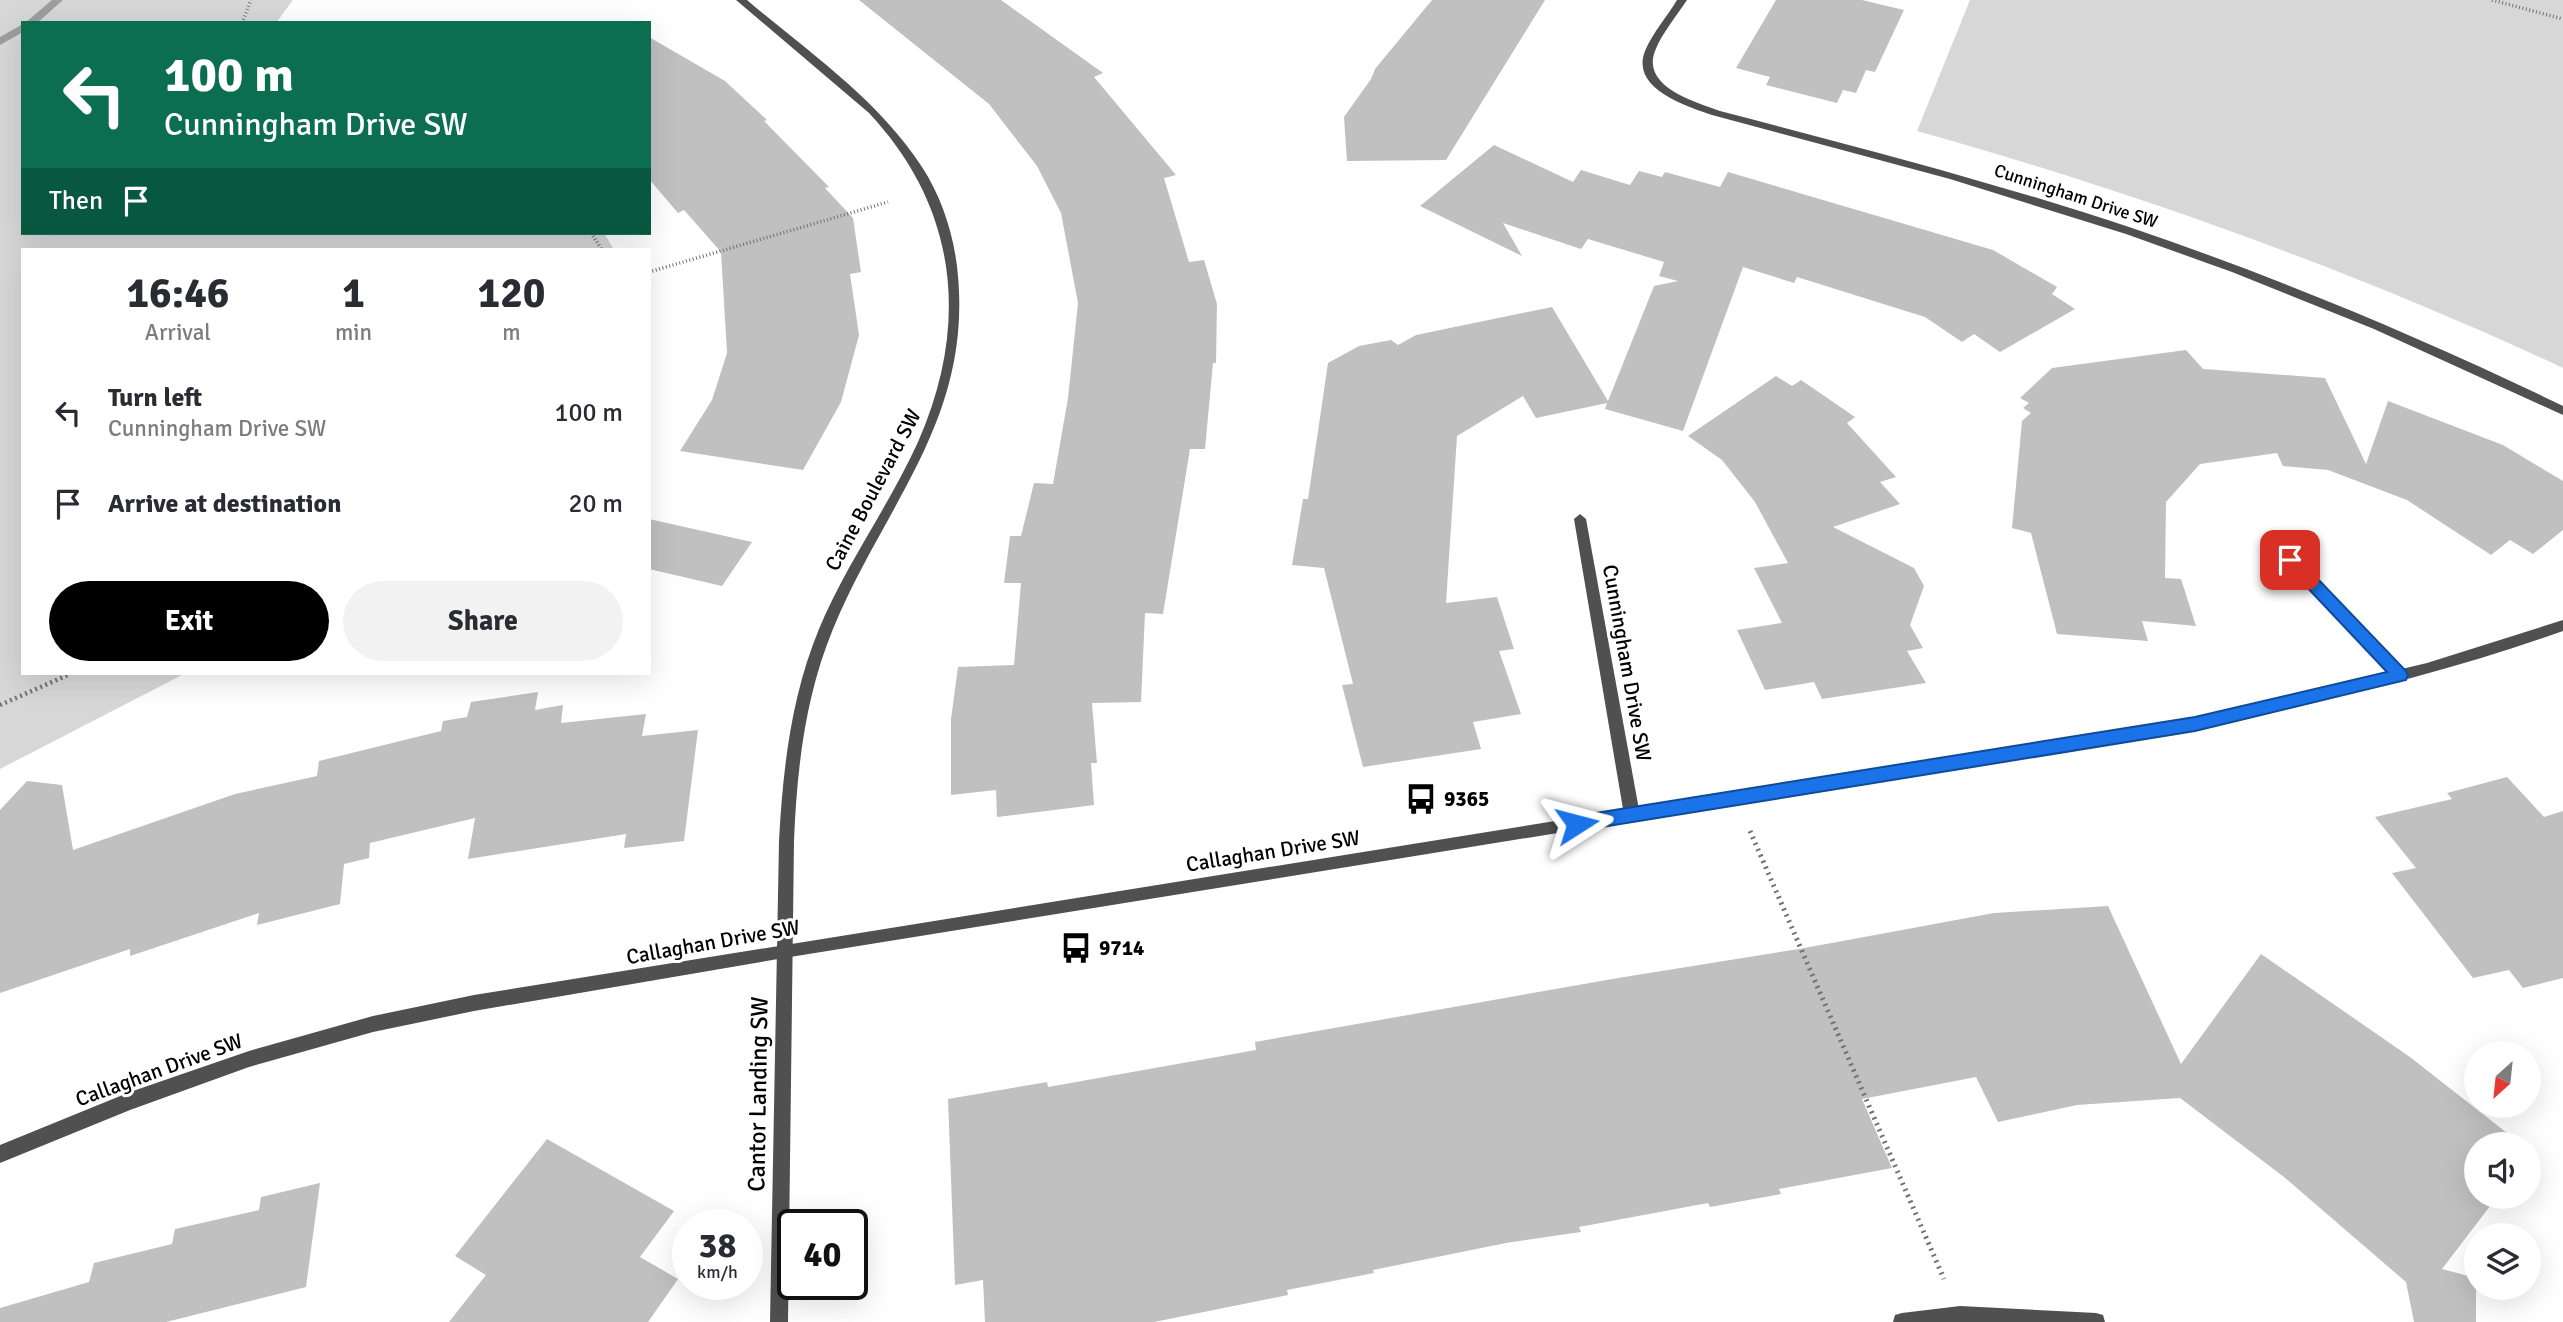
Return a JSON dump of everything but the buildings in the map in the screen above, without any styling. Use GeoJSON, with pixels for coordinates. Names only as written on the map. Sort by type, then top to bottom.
{"type":"FeatureCollection","features":[{"type":"Feature","properties":{"kind":"street","name":"Caine Boulevard SW"},"geometry":{"type":"LineString","coordinates":[[741,0],[869,109],[908,153],[939,208],[949,240],[954,276],[953,353],[936,413],[904,481],[838,598],[820,643],[799,716],[786,812],[784,951]]}},
{"type":"Feature","properties":{"kind":"street","name":"Cunningham Drive SW"},"geometry":{"type":"LineString","coordinates":[[1682,0],[1648,55],[1648,69],[1660,87],[1688,102],[1716,113],[1906,163],[2187,252],[2447,357],[2563,411]]}},
{"type":"Feature","properties":{"kind":"street","name":"Cunningham Drive SW"},"geometry":{"type":"LineString","coordinates":[[1580,519],[1632,815]]}},
{"type":"Feature","properties":{"kind":"street"},"geometry":{"type":"LineString","coordinates":[[2290,560],[2400,675]]}},
{"type":"Feature","properties":{"kind":"street","name":"Callaghan Drive SW"},"geometry":{"type":"LineString","coordinates":[[0,1154],[130,1101],[249,1059],[373,1024],[474,1003],[2195,724],[2400,675],[2563,625]]}},
{"type":"Feature","properties":{"kind":"street","name":"Cantor Landing SW"},"geometry":{"type":"LineString","coordinates":[[779,1322],[784,951]]}},
{"type":"Feature","properties":{"kind":"street"},"geometry":{"type":"LineString","coordinates":[[1902,1322],[1960,1315],[2096,1322]]}},
{"type":"Feature","properties":{"kind":"path"},"geometry":{"type":"LineString","coordinates":[[243,21],[251,0]]}},
{"type":"Feature","properties":{"kind":"path"},"geometry":{"type":"LineString","coordinates":[[2492,0],[2563,19]]}},
{"type":"Feature","properties":{"kind":"path"},"geometry":{"type":"LineString","coordinates":[[651,271],[887,202]]}},
{"type":"Feature","properties":{"kind":"path"},"geometry":{"type":"LineString","coordinates":[[0,705],[67,675]]}},
{"type":"Feature","properties":{"kind":"path"},"geometry":{"type":"LineString","coordinates":[[1735,798],[1960,1315]]}},
{"type":"Feature","properties":{"kind":"shaded area"},"geometry":{"type":"Polygon","coordinates":[[[0,0],[293,0],[277,21],[21,21],[21,235],[605,235],[613,248],[21,248],[21,675],[182,675],[0,769],[0,0]]]}},
{"type":"Feature","properties":{"kind":"shaded area"},"geometry":{"type":"Polygon","coordinates":[[[1970,0],[2563,0],[2563,368],[2405,299],[2245,236],[2082,181],[1917,131],[1970,0]]]}},
{"type":"Feature","properties":{"kind":"waterway"},"geometry":{"type":"LineString","coordinates":[[32,21],[58,0]]}},
{"type":"Feature","properties":{"kind":"waterway"},"geometry":{"type":"LineString","coordinates":[[0,42],[21,28]]}},
{"type":"Feature","properties":{"kind":"place","name":"9365"},"geometry":{"type":"Point","coordinates":[1421,799]}},
{"type":"Feature","properties":{"kind":"place","name":"9714"},"geometry":{"type":"Point","coordinates":[1076,948]}},
{"type":"Feature","properties":{"kind":"route"},"geometry":{"type":"LineString","coordinates":[[1577,824],[2195,724],[2400,675],[2290,560]]}}]}
